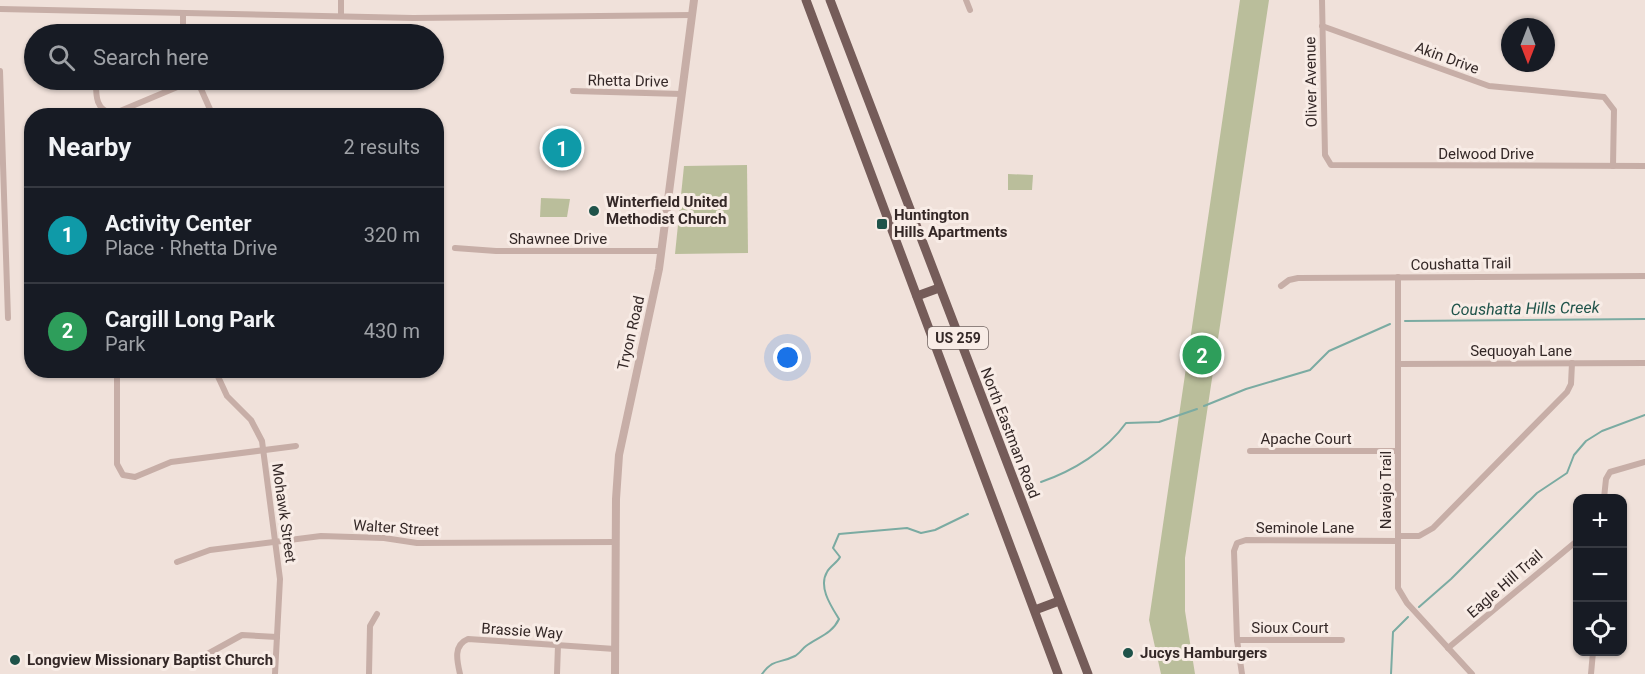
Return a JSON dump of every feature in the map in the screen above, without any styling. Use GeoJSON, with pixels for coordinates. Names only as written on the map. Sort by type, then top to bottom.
{"type":"FeatureCollection","features":[{"type":"Feature","properties":{"kind":"main road","name":"US 259"},"geometry":{"type":"LineString","coordinates":[[806,0],[1058,674]]}},
{"type":"Feature","properties":{"kind":"main road","name":"North Eastman Road"},"geometry":{"type":"LineString","coordinates":[[830,0],[1088,674]]}},
{"type":"Feature","properties":{"kind":"main road"},"geometry":{"type":"LineString","coordinates":[[917,296],[939,288]]}},
{"type":"Feature","properties":{"kind":"main road"},"geometry":{"type":"LineString","coordinates":[[1035,610],[1059,601]]}},
{"type":"Feature","properties":{"kind":"street"},"geometry":{"type":"LineString","coordinates":[[341,0],[341,16]]}},
{"type":"Feature","properties":{"kind":"street","name":"Tryon Road"},"geometry":{"type":"LineString","coordinates":[[615,674],[616,487],[621,440],[661,251],[694,0]]}},
{"type":"Feature","properties":{"kind":"street"},"geometry":{"type":"LineString","coordinates":[[966,0],[970,10]]}},
{"type":"Feature","properties":{"kind":"street","name":"Oliver Avenue"},"geometry":{"type":"LineString","coordinates":[[1322,0],[1325,156],[1328,163]]}},
{"type":"Feature","properties":{"kind":"street"},"geometry":{"type":"LineString","coordinates":[[0,9],[341,16],[692,15]]}},
{"type":"Feature","properties":{"kind":"street"},"geometry":{"type":"LineString","coordinates":[[183,13],[183,24]]}},
{"type":"Feature","properties":{"kind":"street","name":"Akin Drive"},"geometry":{"type":"LineString","coordinates":[[1322,26],[1489,86],[1604,97],[1610,102],[1614,112],[1613,166]]}},
{"type":"Feature","properties":{"kind":"street"},"geometry":{"type":"LineString","coordinates":[[0,71],[8,318]]}},
{"type":"Feature","properties":{"kind":"street"},"geometry":{"type":"LineString","coordinates":[[97,90],[98,105],[100,108]]}},
{"type":"Feature","properties":{"kind":"street"},"geometry":{"type":"LineString","coordinates":[[127,108],[171,90]]}},
{"type":"Feature","properties":{"kind":"street"},"geometry":{"type":"LineString","coordinates":[[200,90],[209,108]]}},
{"type":"Feature","properties":{"kind":"street","name":"Rhetta Drive"},"geometry":{"type":"LineString","coordinates":[[573,91],[682,94]]}},
{"type":"Feature","properties":{"kind":"street","name":"Delwood Drive"},"geometry":{"type":"LineString","coordinates":[[1328,163],[1337,166],[1645,166]]}},
{"type":"Feature","properties":{"kind":"street","name":"Shawnee Drive"},"geometry":{"type":"LineString","coordinates":[[455,248],[496,251],[661,251]]}},
{"type":"Feature","properties":{"kind":"street","name":"Coushatta Trail"},"geometry":{"type":"LineString","coordinates":[[1281,286],[1289,279],[1298,278],[1645,276]]}},
{"type":"Feature","properties":{"kind":"street","name":"Navajo Trail"},"geometry":{"type":"LineString","coordinates":[[1398,277],[1400,593],[1472,674]]}},
{"type":"Feature","properties":{"kind":"street","name":"Seminole Lane"},"geometry":{"type":"LineString","coordinates":[[1242,674],[1237,640],[1234,549],[1239,541],[1419,536],[1433,528],[1567,392],[1571,384],[1572,363]]}},
{"type":"Feature","properties":{"kind":"street","name":"Sequoyah Lane"},"geometry":{"type":"LineString","coordinates":[[1398,364],[1645,363]]}},
{"type":"Feature","properties":{"kind":"street"},"geometry":{"type":"LineString","coordinates":[[117,378],[117,466],[125,476],[135,477],[171,462],[296,446]]}},
{"type":"Feature","properties":{"kind":"street","name":"Mohawk Street"},"geometry":{"type":"LineString","coordinates":[[218,378],[227,396],[254,424],[263,450],[281,586],[275,674]]}},
{"type":"Feature","properties":{"kind":"street","name":"Apache Court"},"geometry":{"type":"LineString","coordinates":[[1250,451],[1398,451]]}},
{"type":"Feature","properties":{"kind":"street"},"geometry":{"type":"LineString","coordinates":[[1605,494],[1609,474],[1645,462]]}},
{"type":"Feature","properties":{"kind":"street","name":"Walter Street"},"geometry":{"type":"LineString","coordinates":[[177,562],[210,550],[325,536],[384,538],[417,543],[616,542]]}},
{"type":"Feature","properties":{"kind":"street","name":"Eagle Hill Trail"},"geometry":{"type":"LineString","coordinates":[[1448,648],[1573,544]]}},
{"type":"Feature","properties":{"kind":"street"},"geometry":{"type":"LineString","coordinates":[[369,674],[370,626],[377,614]]}},
{"type":"Feature","properties":{"kind":"street"},"geometry":{"type":"LineString","coordinates":[[192,662],[242,635],[277,637]]}},
{"type":"Feature","properties":{"kind":"street","name":"Brassie Way"},"geometry":{"type":"LineString","coordinates":[[460,674],[458,649],[466,640],[615,649]]}},
{"type":"Feature","properties":{"kind":"street","name":"Sioux Court"},"geometry":{"type":"LineString","coordinates":[[1237,640],[1342,640]]}},
{"type":"Feature","properties":{"kind":"street"},"geometry":{"type":"LineString","coordinates":[[557,674],[558,645]]}},
{"type":"Feature","properties":{"kind":"street"},"geometry":{"type":"LineString","coordinates":[[1591,674],[1593,656]]}},
{"type":"Feature","properties":{"kind":"green space"},"geometry":{"type":"Polygon","coordinates":[[[1240,0],[1269,0],[1185,558],[1185,611],[1195,674],[1161,674],[1149,620],[1240,0]]]}},
{"type":"Feature","properties":{"kind":"green space"},"geometry":{"type":"Polygon","coordinates":[[[747,165],[748,253],[675,254],[684,166],[747,165]]]}},
{"type":"Feature","properties":{"kind":"green space"},"geometry":{"type":"Polygon","coordinates":[[[1008,174],[1033,175],[1032,190],[1008,190],[1008,174]]]}},
{"type":"Feature","properties":{"kind":"green space"},"geometry":{"type":"Polygon","coordinates":[[[541,198],[570,199],[567,217],[540,217],[541,198]]]}},
{"type":"Feature","properties":{"kind":"waterway","name":"Coushatta Hills Creek"},"geometry":{"type":"LineString","coordinates":[[1405,321],[1645,319]]}},
{"type":"Feature","properties":{"kind":"waterway","name":"Coushatta Hills Creek"},"geometry":{"type":"LineString","coordinates":[[1204,406],[1246,389],[1310,370],[1329,351],[1390,324]]}},
{"type":"Feature","properties":{"kind":"waterway","name":"Coushatta Hills Creek"},"geometry":{"type":"LineString","coordinates":[[1041,482],[1088,459],[1109,442],[1126,423],[1159,422],[1197,409]]}},
{"type":"Feature","properties":{"kind":"waterway"},"geometry":{"type":"LineString","coordinates":[[1419,607],[1451,579],[1537,493],[1567,473],[1574,455],[1586,441],[1602,431],[1645,415]]}},
{"type":"Feature","properties":{"kind":"waterway","name":"Coushatta Hills Creek"},"geometry":{"type":"LineString","coordinates":[[762,674],[773,663],[796,655],[829,632],[839,619],[832,608],[824,584],[827,572],[840,557],[833,548],[839,534],[907,528],[921,533],[935,530],[968,514]]}},
{"type":"Feature","properties":{"kind":"waterway"},"geometry":{"type":"LineString","coordinates":[[1391,674],[1393,632],[1408,617]]}},
{"type":"Feature","properties":{"kind":"place","name":"Activity Center"},"geometry":{"type":"Point","coordinates":[562,148]}},
{"type":"Feature","properties":{"kind":"place","name":"Winterfield United Methodist Church"},"geometry":{"type":"Point","coordinates":[594,211]}},
{"type":"Feature","properties":{"kind":"place","name":"Huntington Hills Apartments"},"geometry":{"type":"Point","coordinates":[882,224]}},
{"type":"Feature","properties":{"kind":"place","name":"Cargill Long Park"},"geometry":{"type":"Point","coordinates":[1202,355]}},
{"type":"Feature","properties":{"kind":"place","name":"Jucys Hamburgers"},"geometry":{"type":"Point","coordinates":[1128,653]}},
{"type":"Feature","properties":{"kind":"place","name":"Longview Missionary Baptist Church"},"geometry":{"type":"Point","coordinates":[15,660]}}]}
